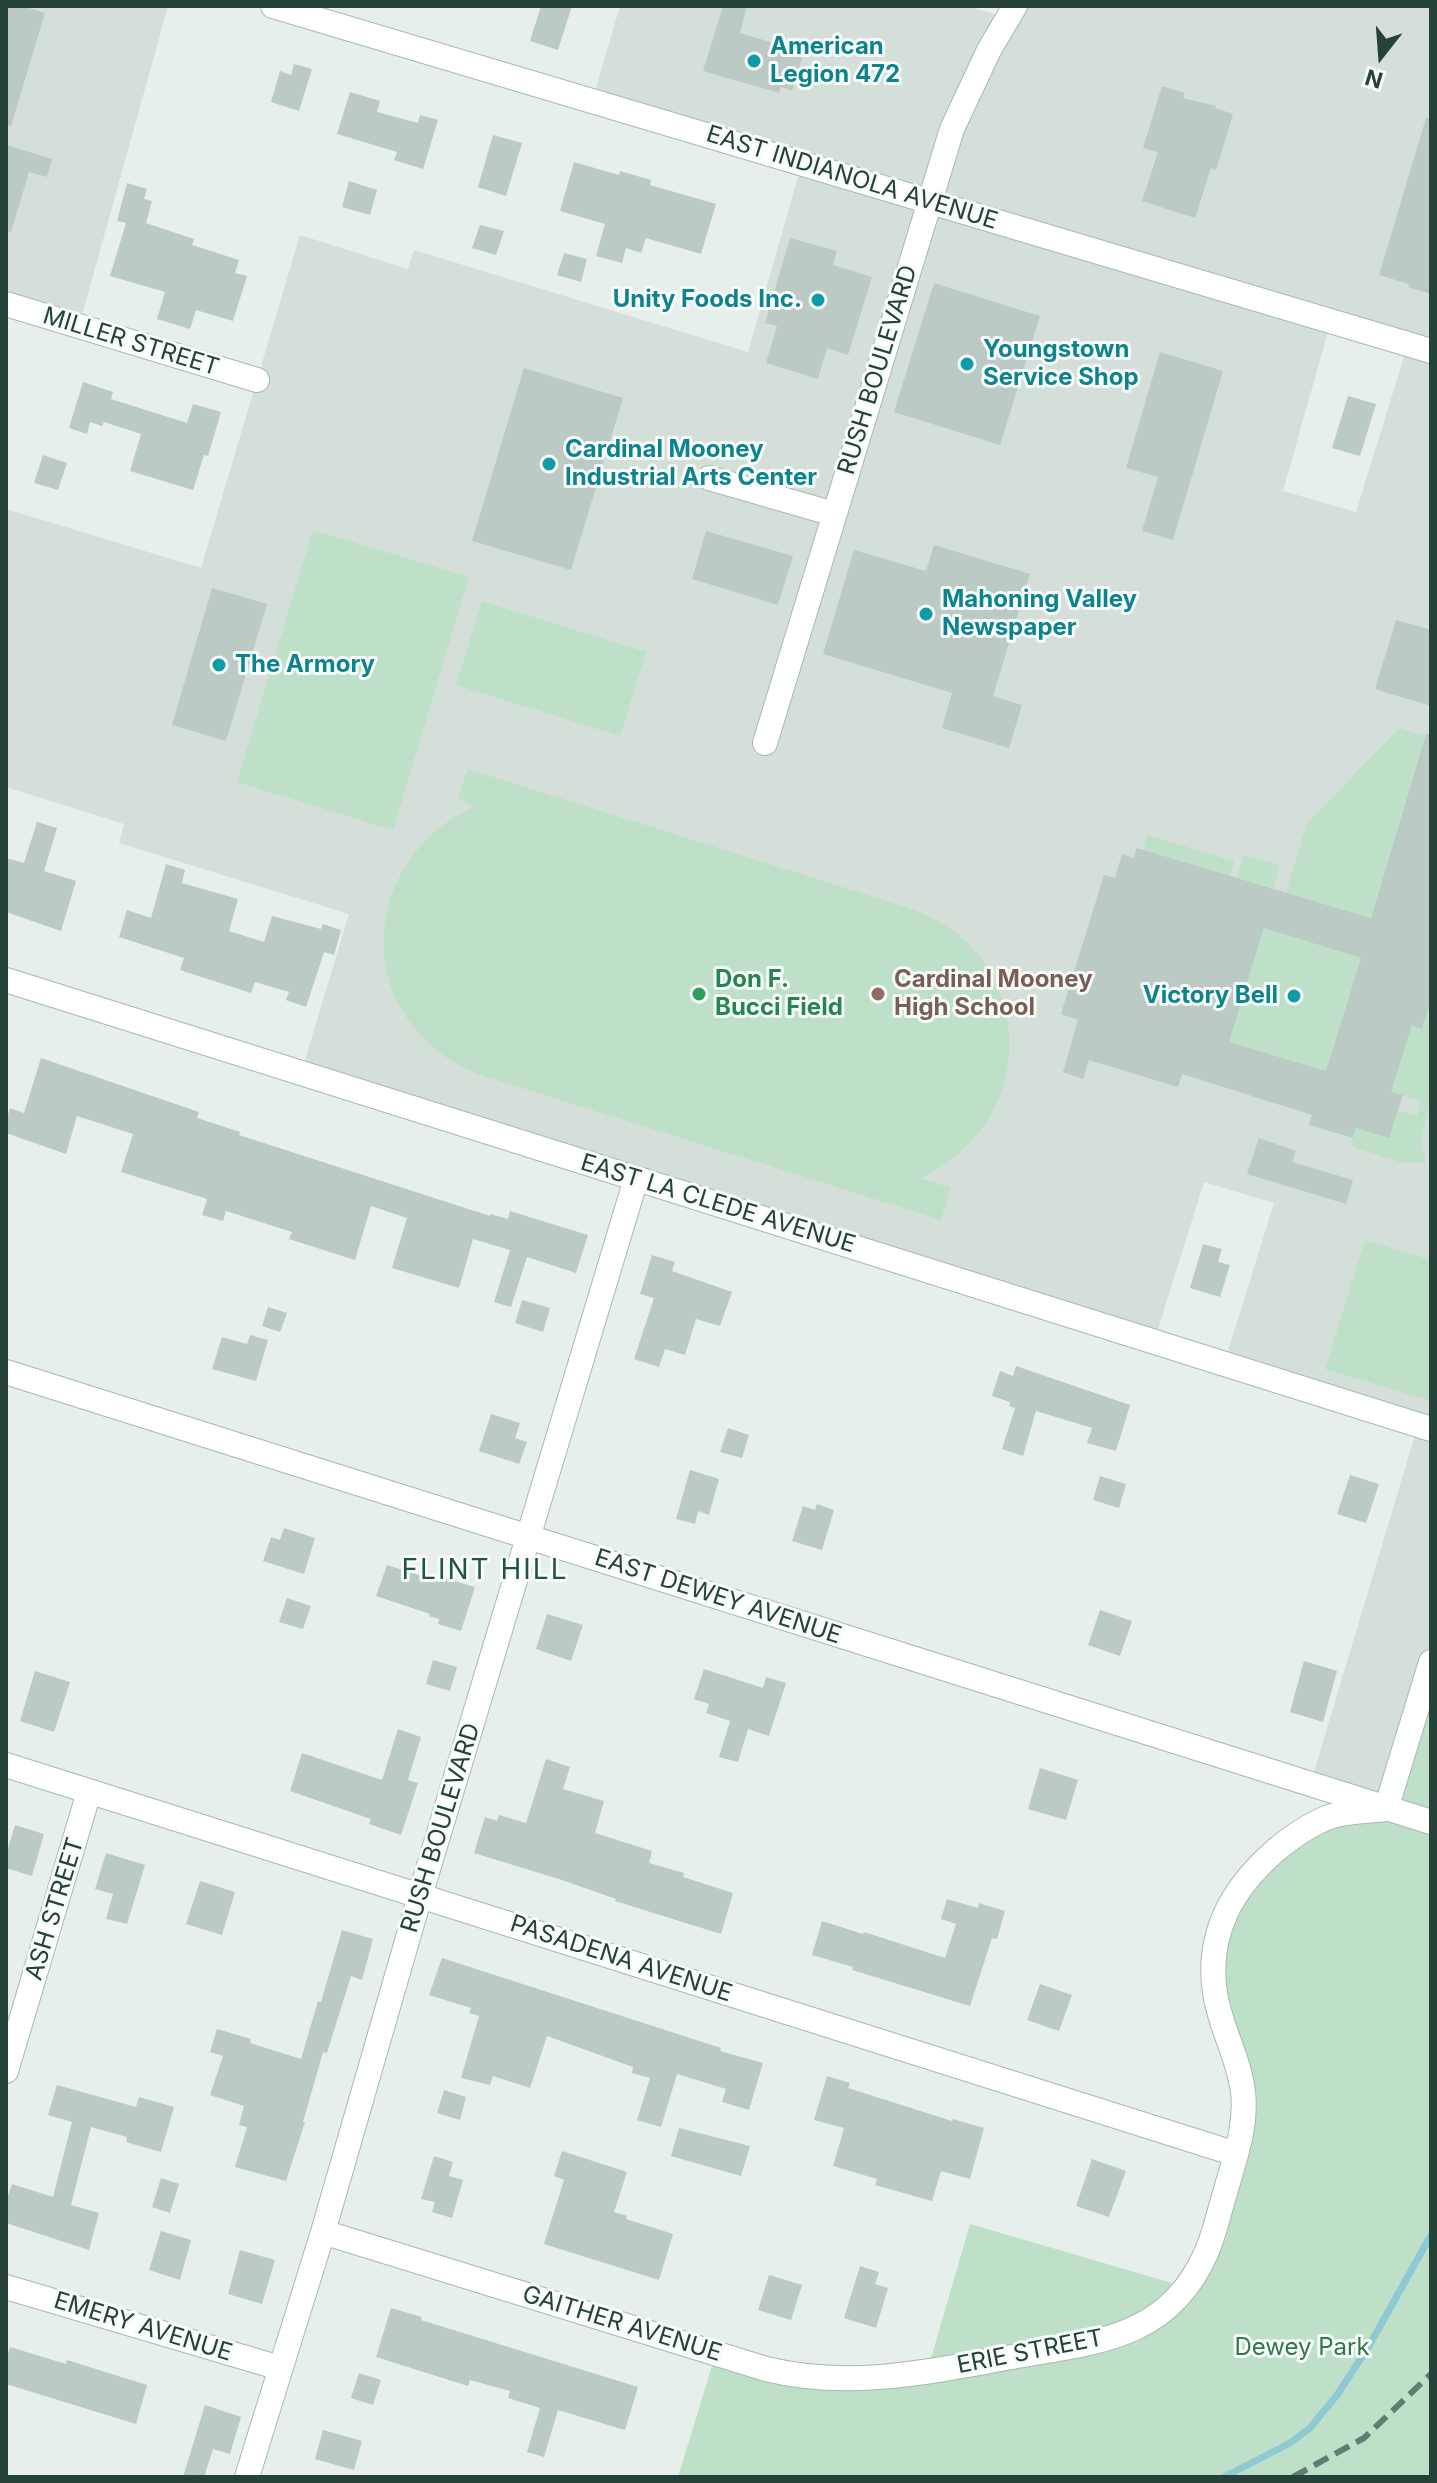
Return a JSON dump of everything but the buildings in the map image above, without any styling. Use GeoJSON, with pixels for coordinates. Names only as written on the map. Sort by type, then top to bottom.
{"type":"FeatureCollection","features":[{"type":"Feature","properties":{"kind":"street","name":"EAST INDIANOLA AVENUE"},"geometry":{"type":"LineString","coordinates":[[273,6],[1431,351]]}},
{"type":"Feature","properties":{"kind":"street","name":"RUSH BOULEVARD"},"geometry":{"type":"LineString","coordinates":[[765,743],[952,129],[989,50],[1015,6]]}},
{"type":"Feature","properties":{"kind":"street","name":"MILLER STREET"},"geometry":{"type":"LineString","coordinates":[[6,304],[257,380]]}},
{"type":"Feature","properties":{"kind":"street"},"geometry":{"type":"LineString","coordinates":[[709,478],[834,514]]}},
{"type":"Feature","properties":{"kind":"street","name":"EAST LA CLEDE AVENUE"},"geometry":{"type":"LineString","coordinates":[[6,980],[1431,1429]]}},
{"type":"Feature","properties":{"kind":"street","name":"RUSH BOULEVARD"},"geometry":{"type":"LineString","coordinates":[[247,2477],[323,2232],[420,1896],[636,1179]]}},
{"type":"Feature","properties":{"kind":"street","name":"EAST DEWEY AVENUE"},"geometry":{"type":"LineString","coordinates":[[6,1372],[1431,1822]]}},
{"type":"Feature","properties":{"kind":"street"},"geometry":{"type":"LineString","coordinates":[[1386,1809],[1431,1662]]}},
{"type":"Feature","properties":{"kind":"street","name":"PASADENA AVENUE"},"geometry":{"type":"LineString","coordinates":[[6,1765],[1236,2154]]}},
{"type":"Feature","properties":{"kind":"street","name":"ASH STREET"},"geometry":{"type":"LineString","coordinates":[[6,2071],[89,1792]]}},
{"type":"Feature","properties":{"kind":"street","name":"ERIE STREET"},"geometry":{"type":"LineString","coordinates":[[927,2372],[1098,2342],[1154,2319],[1180,2296],[1208,2248],[1244,2123],[1243,2092],[1214,1991],[1217,1939],[1224,1915],[1255,1868],[1292,1836],[1333,1816],[1386,1809]]}},
{"type":"Feature","properties":{"kind":"street","name":"GAITHER AVENUE"},"geometry":{"type":"LineString","coordinates":[[323,2232],[788,2374],[855,2380],[927,2372]]}},
{"type":"Feature","properties":{"kind":"street","name":"EMERY AVENUE"},"geometry":{"type":"LineString","coordinates":[[6,2287],[280,2368]]}},
{"type":"Feature","properties":{"kind":"shaded area"},"geometry":{"type":"Polygon","coordinates":[[[6,6],[168,6],[79,326],[6,304],[6,6]]]}},
{"type":"Feature","properties":{"kind":"shaded area","name":"Cardinal Mooney High School"},"geometry":{"type":"Polygon","coordinates":[[[620,6],[967,6],[1008,18],[1015,6],[1431,6],[1431,1662],[1386,1809],[1310,1785],[1418,1425],[1224,1364],[1274,1203],[1204,1182],[1154,1342],[301,1073],[349,914],[119,843],[124,824],[6,787],[6,509],[201,568],[300,235],[408,269],[414,250],[748,352],[802,163],[592,101],[620,6]],[[1331,321],[1283,491],[1356,512],[1408,344],[1331,321]]]}},
{"type":"Feature","properties":{"kind":"green space"},"geometry":{"type":"Polygon","coordinates":[[[313,530],[469,577],[393,830],[237,782],[313,530]]]}},
{"type":"Feature","properties":{"kind":"green space"},"geometry":{"type":"Polygon","coordinates":[[[482,601],[646,652],[620,736],[456,685],[482,601]]]}},
{"type":"Feature","properties":{"kind":"green space"},"geometry":{"type":"Polygon","coordinates":[[[1399,728],[1425,736],[1371,918],[1286,892],[1307,824],[1399,728]]]}},
{"type":"Feature","properties":{"kind":"green space"},"geometry":{"type":"Polygon","coordinates":[[[468,769],[909,908],[941,923],[968,943],[983,961],[999,991],[1008,1023],[1009,1054],[1004,1085],[992,1113],[973,1139],[949,1161],[920,1178],[951,1188],[941,1220],[484,1076],[439,1053],[426,1041],[402,1011],[389,978],[384,944],[387,911],[399,879],[417,850],[443,825],[475,806],[458,799],[468,769]]]}},
{"type":"Feature","properties":{"kind":"green space"},"geometry":{"type":"Polygon","coordinates":[[[1147,835],[1234,861],[1230,876],[1143,850],[1147,835]]]}},
{"type":"Feature","properties":{"kind":"green space"},"geometry":{"type":"Polygon","coordinates":[[[1244,855],[1280,865],[1273,888],[1237,878],[1244,855]]]}},
{"type":"Feature","properties":{"kind":"green space"},"geometry":{"type":"Polygon","coordinates":[[[1264,928],[1361,958],[1326,1071],[1229,1042],[1264,928]]]}},
{"type":"Feature","properties":{"kind":"green space"},"geometry":{"type":"Polygon","coordinates":[[[1431,999],[1431,1100],[1421,1140],[1425,1162],[1400,1162],[1350,1146],[1356,1128],[1398,1110],[1417,1116],[1421,1101],[1391,1092],[1412,1025],[1421,1028],[1431,999]]]}},
{"type":"Feature","properties":{"kind":"green space"},"geometry":{"type":"Polygon","coordinates":[[[1365,1240],[1431,1260],[1431,1401],[1325,1369],[1365,1240]]]}},
{"type":"Feature","properties":{"kind":"green space","name":"Dewey Park"},"geometry":{"type":"Polygon","coordinates":[[[1431,1662],[1431,2477],[678,2477],[716,2353],[766,2369],[927,2372],[970,2224],[1186,2287],[1243,2114],[1217,1939],[1292,1836],[1386,1809],[1431,1662]]]}},
{"type":"Feature","properties":{"kind":"waterway"},"geometry":{"type":"LineString","coordinates":[[1224,2477],[1290,2443],[1310,2428],[1337,2395],[1369,2346],[1431,2235]]}},
{"type":"Feature","properties":{"kind":"railway"},"geometry":{"type":"LineString","coordinates":[[1293,2477],[1364,2438],[1431,2374]]}},
{"type":"Feature","properties":{"kind":"place","name":"American Legion 472"},"geometry":{"type":"Point","coordinates":[754,61]}},
{"type":"Feature","properties":{"kind":"place","name":"Unity Foods Inc."},"geometry":{"type":"Point","coordinates":[818,300]}},
{"type":"Feature","properties":{"kind":"place","name":"Youngstown Service Shop"},"geometry":{"type":"Point","coordinates":[967,364]}},
{"type":"Feature","properties":{"kind":"place","name":"Cardinal Mooney Industrial Arts Center"},"geometry":{"type":"Point","coordinates":[549,464]}},
{"type":"Feature","properties":{"kind":"place","name":"Mahoning Valley Newspaper"},"geometry":{"type":"Point","coordinates":[926,614]}},
{"type":"Feature","properties":{"kind":"place","name":"The Armory"},"geometry":{"type":"Point","coordinates":[219,665]}},
{"type":"Feature","properties":{"kind":"place","name":"Don F. Bucci Field"},"geometry":{"type":"Point","coordinates":[699,994]}},
{"type":"Feature","properties":{"kind":"place","name":"Cardinal Mooney High School"},"geometry":{"type":"Point","coordinates":[878,994]}},
{"type":"Feature","properties":{"kind":"place","name":"Victory Bell"},"geometry":{"type":"Point","coordinates":[1294,996]}},
{"type":"Feature","properties":{"kind":"district","name":"FLINT HILL"},"geometry":{"type":"Point","coordinates":[485,1571]}}]}
